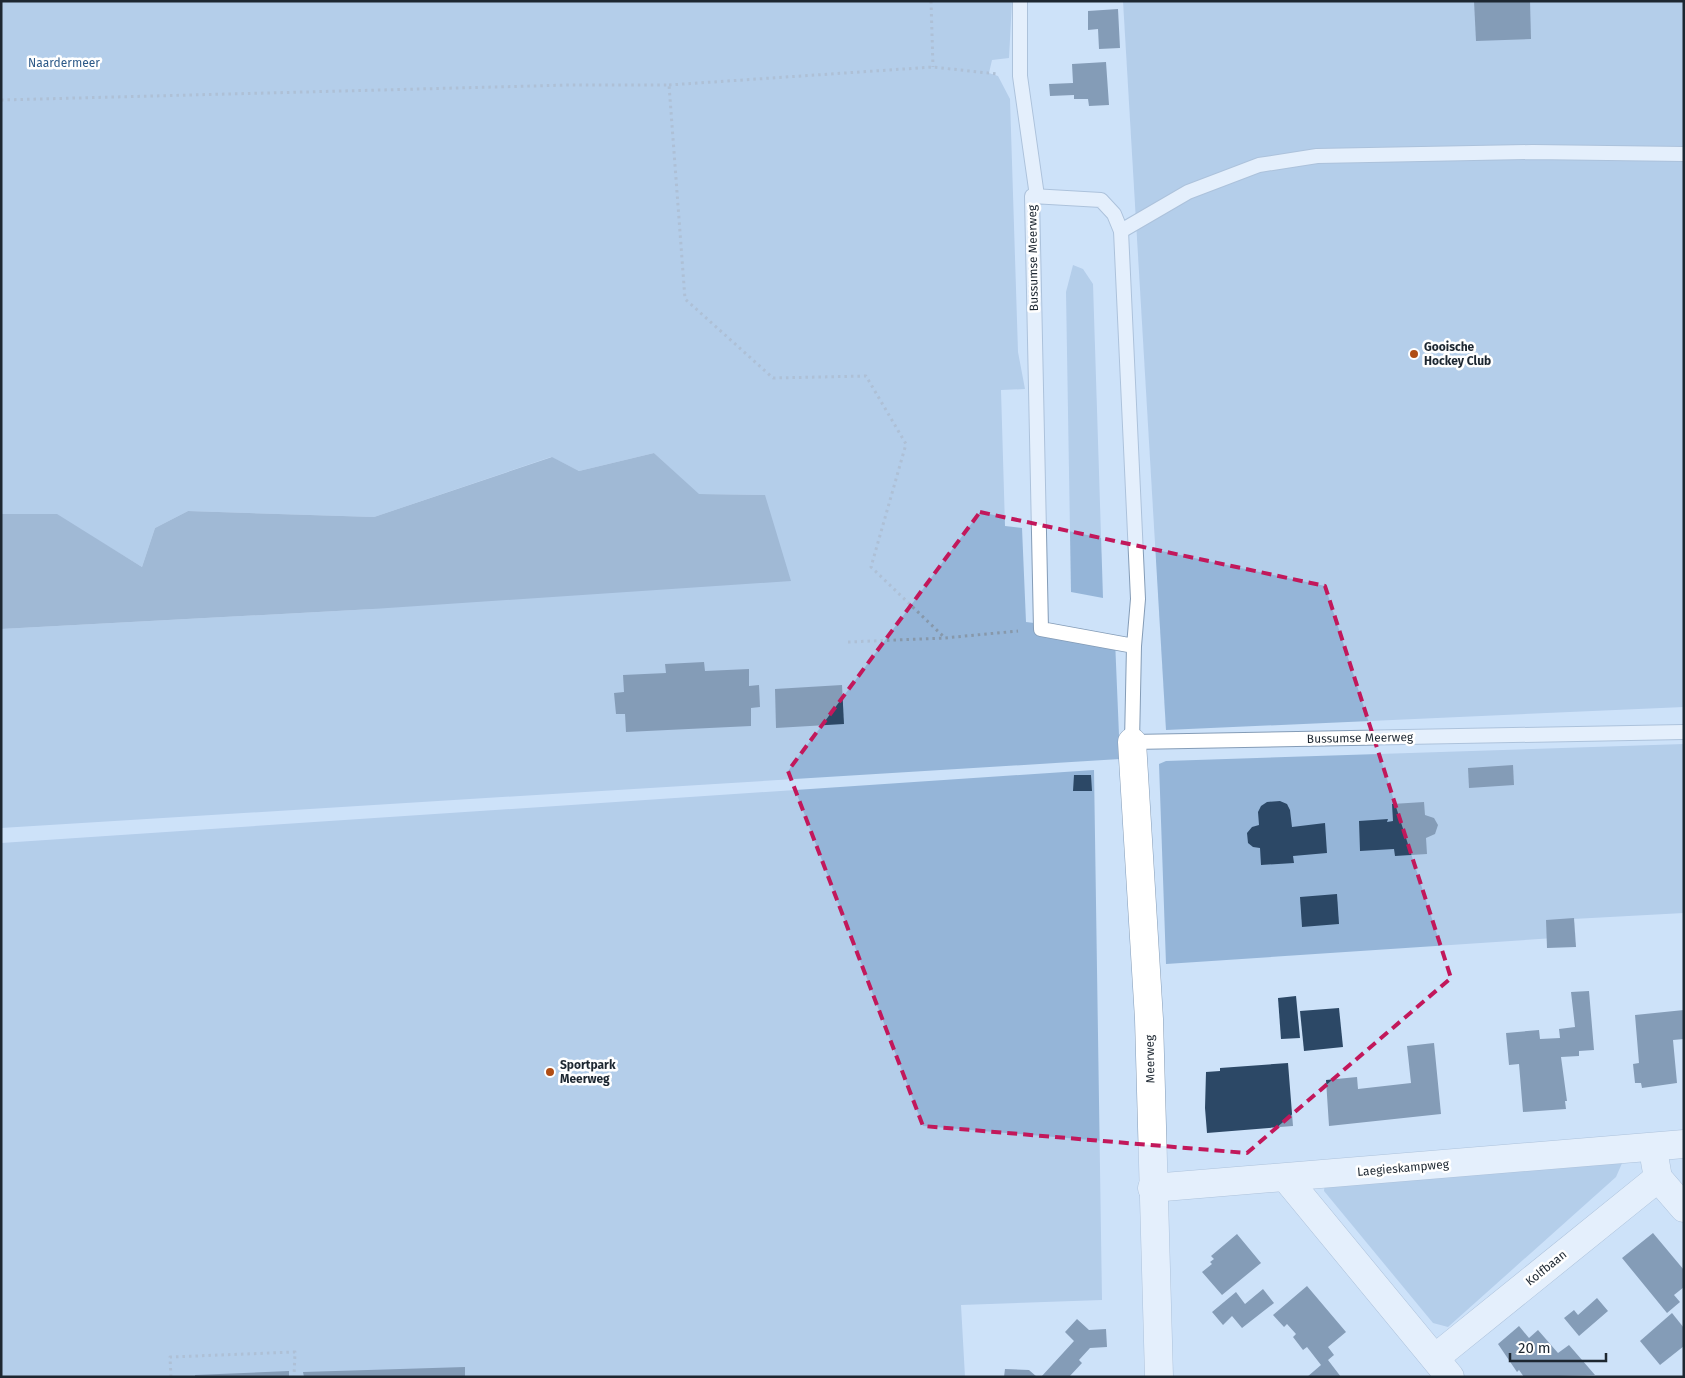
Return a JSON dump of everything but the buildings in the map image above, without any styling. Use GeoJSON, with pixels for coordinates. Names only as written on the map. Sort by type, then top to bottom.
{"type":"FeatureCollection","features":[{"type":"Feature","properties":{"kind":"street","name":"Meerweg"},"geometry":{"type":"LineString","coordinates":[[1132,742],[1149,1019],[1152,1188],[1159,1377]]}},
{"type":"Feature","properties":{"kind":"street","name":"Laegieskampweg"},"geometry":{"type":"LineString","coordinates":[[1152,1188],[1684,1144]]}},
{"type":"Feature","properties":{"kind":"street"},"geometry":{"type":"LineString","coordinates":[[1653,1147],[1658,1178],[1684,1208]]}},
{"type":"Feature","properties":{"kind":"street","name":"Kolfbaan"},"geometry":{"type":"LineString","coordinates":[[1286,1178],[1443,1368],[1658,1178]]}},
{"type":"Feature","properties":{"kind":"lane"},"geometry":{"type":"LineString","coordinates":[[1020,1],[1020,76],[1037,196]]}},
{"type":"Feature","properties":{"kind":"lane"},"geometry":{"type":"LineString","coordinates":[[1121,231],[1188,192],[1259,165],[1316,156],[1532,152],[1684,154]]}},
{"type":"Feature","properties":{"kind":"lane","name":"Bussumse Meerweg"},"geometry":{"type":"LineString","coordinates":[[1041,629],[1032,196],[1101,200],[1114,214],[1121,231],[1138,599],[1134,646],[1132,742],[1684,732]]}},
{"type":"Feature","properties":{"kind":"lane"},"geometry":{"type":"LineString","coordinates":[[1041,629],[1134,646]]}},
{"type":"Feature","properties":{"kind":"path"},"geometry":{"type":"LineString","coordinates":[[931,1],[932,67]]}},
{"type":"Feature","properties":{"kind":"path"},"geometry":{"type":"LineString","coordinates":[[1,100],[570,85],[669,85],[932,67],[1020,76]]}},
{"type":"Feature","properties":{"kind":"path"},"geometry":{"type":"LineString","coordinates":[[669,85],[685,299],[773,378],[866,376],[906,444],[870,567],[945,638]]}},
{"type":"Feature","properties":{"kind":"path"},"geometry":{"type":"LineString","coordinates":[[848,642],[945,638],[1041,629]]}},
{"type":"Feature","properties":{"kind":"path"},"geometry":{"type":"LineString","coordinates":[[171,1377],[170,1357],[295,1352],[294,1377]]}},
{"type":"Feature","properties":{"kind":"highlighted area"},"geometry":{"type":"Polygon","coordinates":[[[980,512],[1325,586],[1451,978],[1247,1153],[923,1126],[788,771],[980,512]]]}},
{"type":"Feature","properties":{"kind":"green space","name":"Naardermeer"},"geometry":{"type":"Polygon","coordinates":[[[1,1],[1012,1],[1009,58],[992,60],[989,73],[998,76],[1010,99],[1018,352],[1025,389],[1001,390],[1005,526],[1022,528],[1026,622],[1075,628],[1115,640],[1120,759],[1,828],[1,629],[373,609],[765,495],[698,494],[654,453],[579,471],[551,457],[374,517],[188,511],[155,528],[142,567],[57,515],[1,514],[1,1]]]}},
{"type":"Feature","properties":{"kind":"green space","name":"Gooische Hockey Club"},"geometry":{"type":"Polygon","coordinates":[[[1123,1],[1684,1],[1684,707],[1166,730],[1123,1]]]}},
{"type":"Feature","properties":{"kind":"green space"},"geometry":{"type":"Polygon","coordinates":[[[1073,265],[1083,269],[1093,284],[1103,598],[1071,592],[1066,292],[1073,265]]]}},
{"type":"Feature","properties":{"kind":"green space"},"geometry":{"type":"Polygon","coordinates":[[[1684,744],[1684,913],[1573,919],[1569,937],[1166,964],[1159,764],[1166,761],[1684,744]]]}},
{"type":"Feature","properties":{"kind":"green space","name":"Sportpark Meerweg"},"geometry":{"type":"Polygon","coordinates":[[[1094,770],[1102,1300],[961,1305],[965,1377],[1,1377],[1,843],[1094,770]]]}},
{"type":"Feature","properties":{"kind":"green space"},"geometry":{"type":"Polygon","coordinates":[[[1623,1161],[1616,1177],[1448,1327],[1433,1323],[1324,1191],[1325,1183],[1623,1161]]]}},
{"type":"Feature","properties":{"kind":"shaded area"},"geometry":{"type":"Polygon","coordinates":[[[654,453],[699,494],[765,495],[791,581],[373,609],[1,629],[1,514],[57,514],[142,567],[155,528],[188,511],[374,517],[552,457],[579,471],[654,453]]]}},
{"type":"Feature","properties":{"kind":"place","name":"Gooische Hockey Club"},"geometry":{"type":"Point","coordinates":[1414,354]}},
{"type":"Feature","properties":{"kind":"place","name":"Sportpark Meerweg"},"geometry":{"type":"Point","coordinates":[550,1072]}}]}
